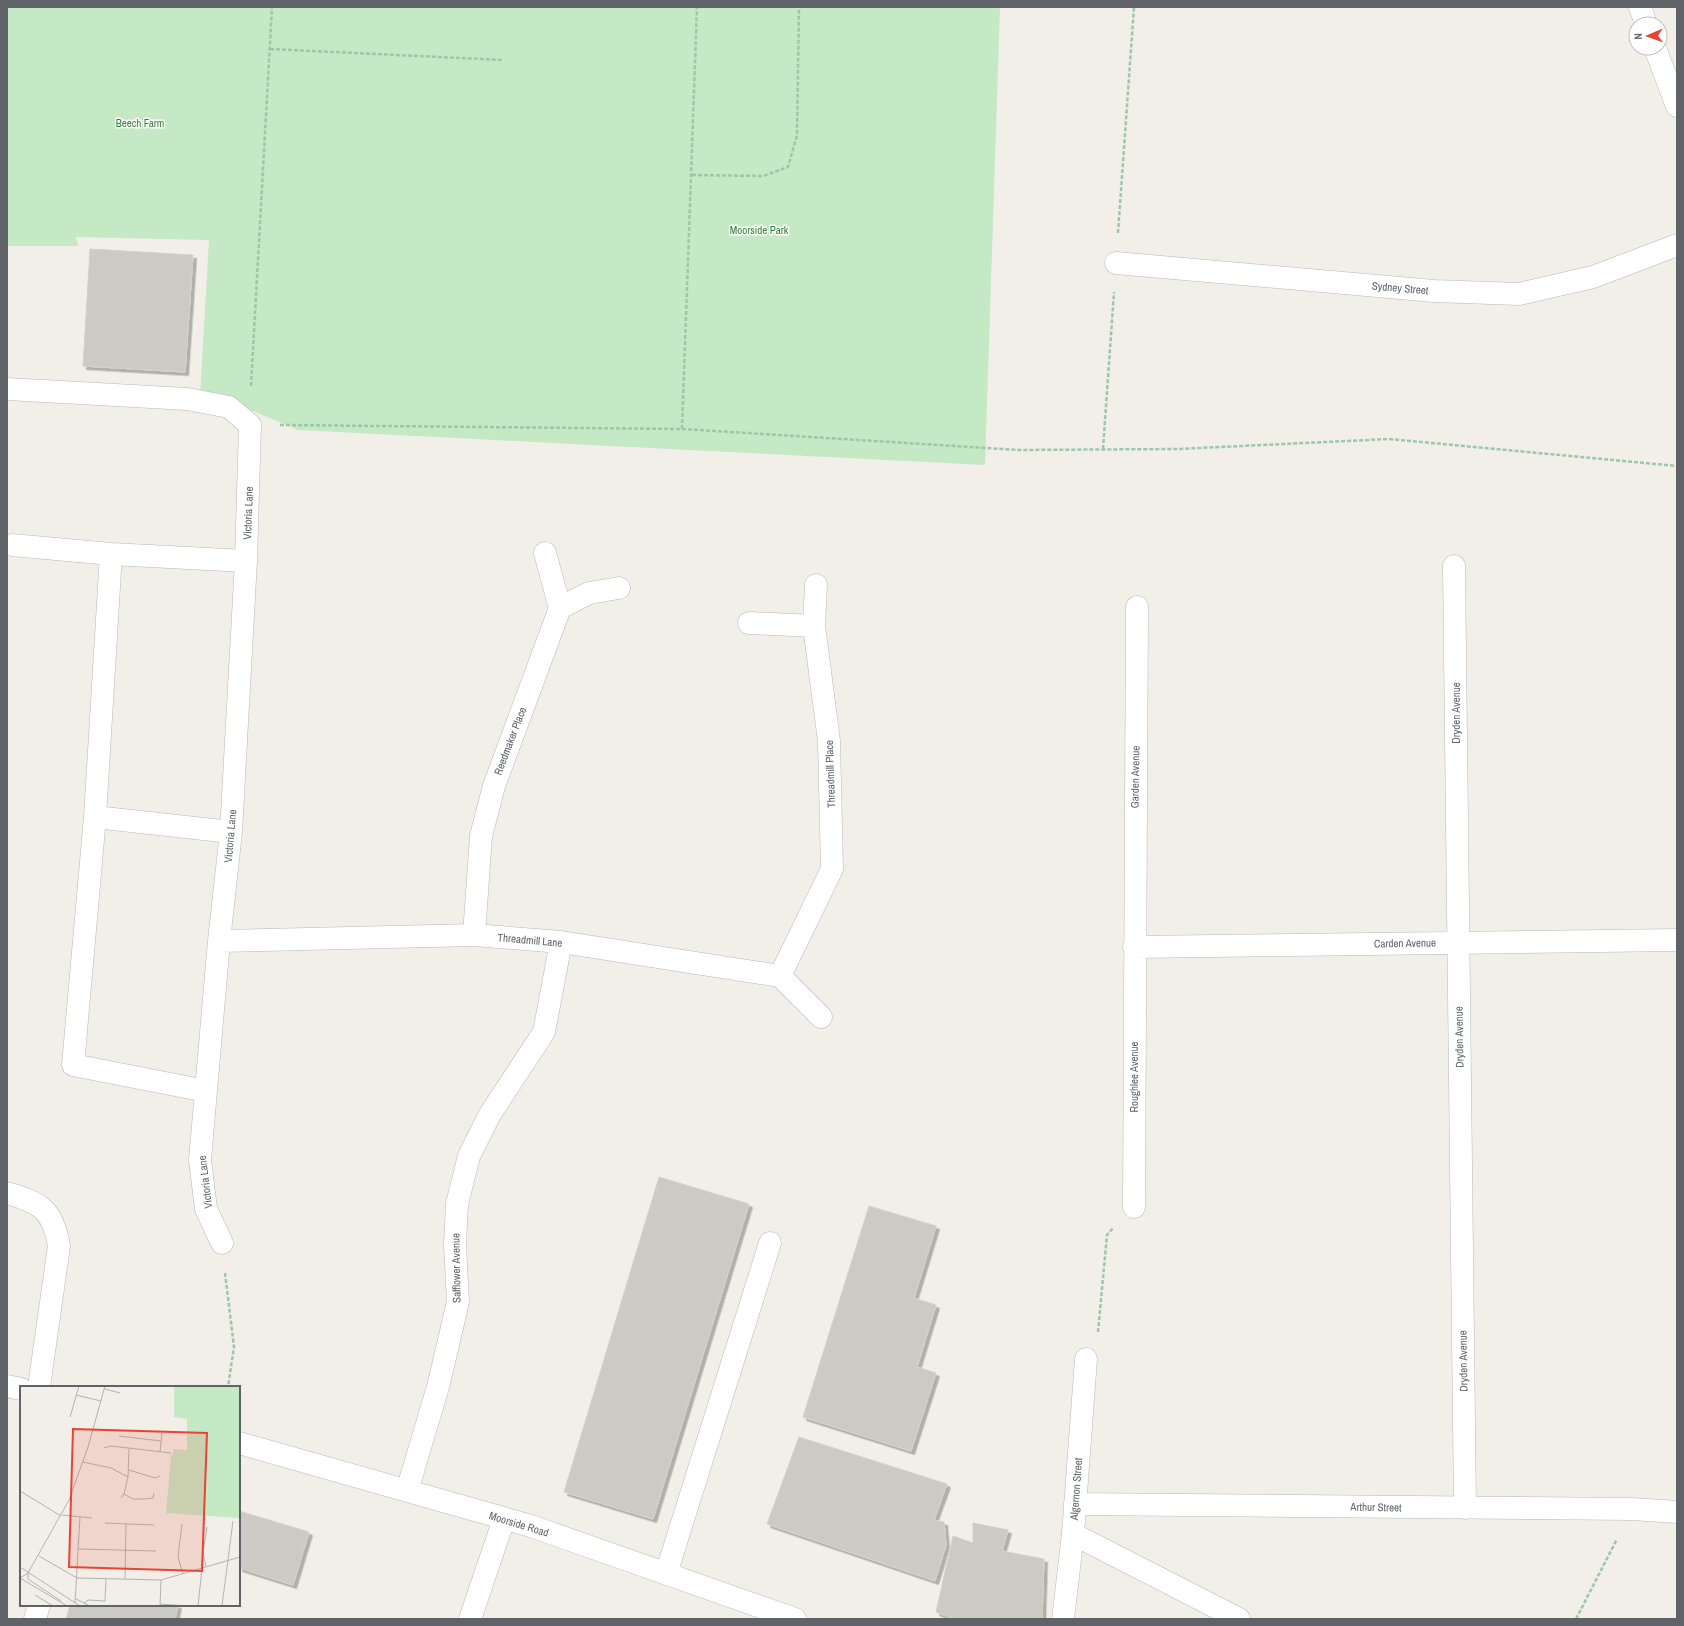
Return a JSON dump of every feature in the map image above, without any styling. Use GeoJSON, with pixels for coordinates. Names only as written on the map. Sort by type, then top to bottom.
{"type":"FeatureCollection","features":[{"type":"Feature","properties":{"kind":"street"},"geometry":{"type":"LineString","coordinates":[[1658,56],[1677,106]]}},
{"type":"Feature","properties":{"kind":"street","name":"Sydney Street"},"geometry":{"type":"LineString","coordinates":[[1116,263],[1434,291],[1519,294],[1593,277],[1677,245]]}},
{"type":"Feature","properties":{"kind":"street"},"geometry":{"type":"LineString","coordinates":[[7,389],[187,399],[229,407],[250,425]]}},
{"type":"Feature","properties":{"kind":"street","name":"Victoria Lane"},"geometry":{"type":"LineString","coordinates":[[222,1242],[206,1209],[200,1160],[219,941],[231,832],[246,561],[250,425]]}},
{"type":"Feature","properties":{"kind":"street"},"geometry":{"type":"LineString","coordinates":[[12,545],[111,554],[246,561]]}},
{"type":"Feature","properties":{"kind":"street"},"geometry":{"type":"LineString","coordinates":[[544,553],[560,608],[589,593],[619,588]]}},
{"type":"Feature","properties":{"kind":"street"},"geometry":{"type":"LineString","coordinates":[[111,554],[94,817],[73,1065],[206,1091]]}},
{"type":"Feature","properties":{"kind":"street","name":"Dryden Avenue"},"geometry":{"type":"LineString","coordinates":[[1454,566],[1457,942],[1465,1508]]}},
{"type":"Feature","properties":{"kind":"street","name":"Threadmill Place"},"geometry":{"type":"LineString","coordinates":[[780,976],[832,869],[829,741],[814,626],[816,585]]}},
{"type":"Feature","properties":{"kind":"street","name":"Garden Avenue"},"geometry":{"type":"LineString","coordinates":[[1134,947],[1137,606]]}},
{"type":"Feature","properties":{"kind":"street","name":"Reedmaker Place"},"geometry":{"type":"LineString","coordinates":[[474,935],[481,836],[494,786],[560,608]]}},
{"type":"Feature","properties":{"kind":"street"},"geometry":{"type":"LineString","coordinates":[[749,623],[814,626]]}},
{"type":"Feature","properties":{"kind":"street"},"geometry":{"type":"LineString","coordinates":[[94,817],[231,832]]}},
{"type":"Feature","properties":{"kind":"street","name":"Threadmill Lane"},"geometry":{"type":"LineString","coordinates":[[219,941],[474,935],[561,942],[780,976]]}},
{"type":"Feature","properties":{"kind":"street","name":"Carden Avenue"},"geometry":{"type":"LineString","coordinates":[[1134,947],[1677,940]]}},
{"type":"Feature","properties":{"kind":"street","name":"Safflower Avenue"},"geometry":{"type":"LineString","coordinates":[[407,1491],[438,1387],[458,1302],[455,1245],[457,1211],[469,1156],[490,1114],[544,1032],[561,942]]}},
{"type":"Feature","properties":{"kind":"street","name":"Roughlee Avenue"},"geometry":{"type":"LineString","coordinates":[[1134,947],[1134,1207]]}},
{"type":"Feature","properties":{"kind":"street"},"geometry":{"type":"LineString","coordinates":[[780,976],[821,1017]]}},
{"type":"Feature","properties":{"kind":"street"},"geometry":{"type":"LineString","coordinates":[[7,1193],[20,1197],[47,1212],[56,1227],[59,1246],[39,1386]]}},
{"type":"Feature","properties":{"kind":"street"},"geometry":{"type":"LineString","coordinates":[[666,1574],[770,1243]]}},
{"type":"Feature","properties":{"kind":"street","name":"Algernon Street"},"geometry":{"type":"LineString","coordinates":[[1064,1619],[1073,1534],[1086,1359]]}},
{"type":"Feature","properties":{"kind":"street"},"geometry":{"type":"LineString","coordinates":[[7,1386],[20,1389]]}},
{"type":"Feature","properties":{"kind":"street","name":"Moorside Road"},"geometry":{"type":"LineString","coordinates":[[240,1443],[531,1526],[795,1619]]}},
{"type":"Feature","properties":{"kind":"street","name":"Arthur Street"},"geometry":{"type":"LineString","coordinates":[[1075,1504],[1632,1509],[1677,1512]]}},
{"type":"Feature","properties":{"kind":"street"},"geometry":{"type":"LineString","coordinates":[[470,1619],[504,1519]]}},
{"type":"Feature","properties":{"kind":"street"},"geometry":{"type":"LineString","coordinates":[[1073,1534],[1239,1619]]}},
{"type":"Feature","properties":{"kind":"street"},"geometry":{"type":"LineString","coordinates":[[35,1619],[39,1606]]}},
{"type":"Feature","properties":{"kind":"path"},"geometry":{"type":"LineString","coordinates":[[272,7],[250,425],[682,430],[1019,450],[1178,449],[1389,439],[1677,466]]}},
{"type":"Feature","properties":{"kind":"path"},"geometry":{"type":"LineString","coordinates":[[682,430],[697,7]]}},
{"type":"Feature","properties":{"kind":"path"},"geometry":{"type":"LineString","coordinates":[[691,175],[763,176],[788,167],[798,135],[799,7]]}},
{"type":"Feature","properties":{"kind":"path"},"geometry":{"type":"LineString","coordinates":[[1103,449],[1134,7]]}},
{"type":"Feature","properties":{"kind":"path"},"geometry":{"type":"LineString","coordinates":[[270,49],[503,60]]}},
{"type":"Feature","properties":{"kind":"path"},"geometry":{"type":"LineString","coordinates":[[1086,1359],[1096,1356],[1107,1235],[1134,1207]]}},
{"type":"Feature","properties":{"kind":"path"},"geometry":{"type":"LineString","coordinates":[[222,1242],[234,1347],[228,1386]]}},
{"type":"Feature","properties":{"kind":"path"},"geometry":{"type":"LineString","coordinates":[[1576,1619],[1632,1509]]}},
{"type":"Feature","properties":{"kind":"green space","name":"Moorside Park"},"geometry":{"type":"Polygon","coordinates":[[[7,7],[1000,7],[985,465],[298,430],[246,408],[200,396],[209,240],[76,237],[78,246],[7,246],[7,7]]]}},
{"type":"Feature","properties":{"kind":"building"},"geometry":{"type":"Polygon","coordinates":[[[90,249],[193,255],[185,372],[83,366],[90,249]]]}},
{"type":"Feature","properties":{"kind":"building"},"geometry":{"type":"Polygon","coordinates":[[[659,1177],[749,1204],[653,1519],[564,1492],[659,1177]]]}},
{"type":"Feature","properties":{"kind":"building"},"geometry":{"type":"Polygon","coordinates":[[[869,1206],[936,1226],[914,1298],[936,1305],[917,1367],[936,1373],[911,1451],[803,1417],[869,1206]]]}},
{"type":"Feature","properties":{"kind":"building"},"geometry":{"type":"Polygon","coordinates":[[[799,1437],[947,1484],[934,1520],[944,1522],[946,1545],[935,1581],[767,1524],[799,1437]]]}},
{"type":"Feature","properties":{"kind":"building"},"geometry":{"type":"Polygon","coordinates":[[[240,1511],[309,1532],[293,1585],[240,1568],[240,1511]]]}},
{"type":"Feature","properties":{"kind":"building"},"geometry":{"type":"Polygon","coordinates":[[[973,1523],[1008,1530],[1002,1551],[1044,1559],[1042,1619],[954,1619],[936,1612],[953,1536],[973,1543],[973,1523]]]}},
{"type":"Feature","properties":{"kind":"building"},"geometry":{"type":"Polygon","coordinates":[[[70,1606],[178,1606],[175,1619],[66,1619],[70,1606]]]}},
{"type":"Feature","properties":{"kind":"park label","name":"Beech Farm"},"geometry":{"type":"Point","coordinates":[140,123]}}]}
